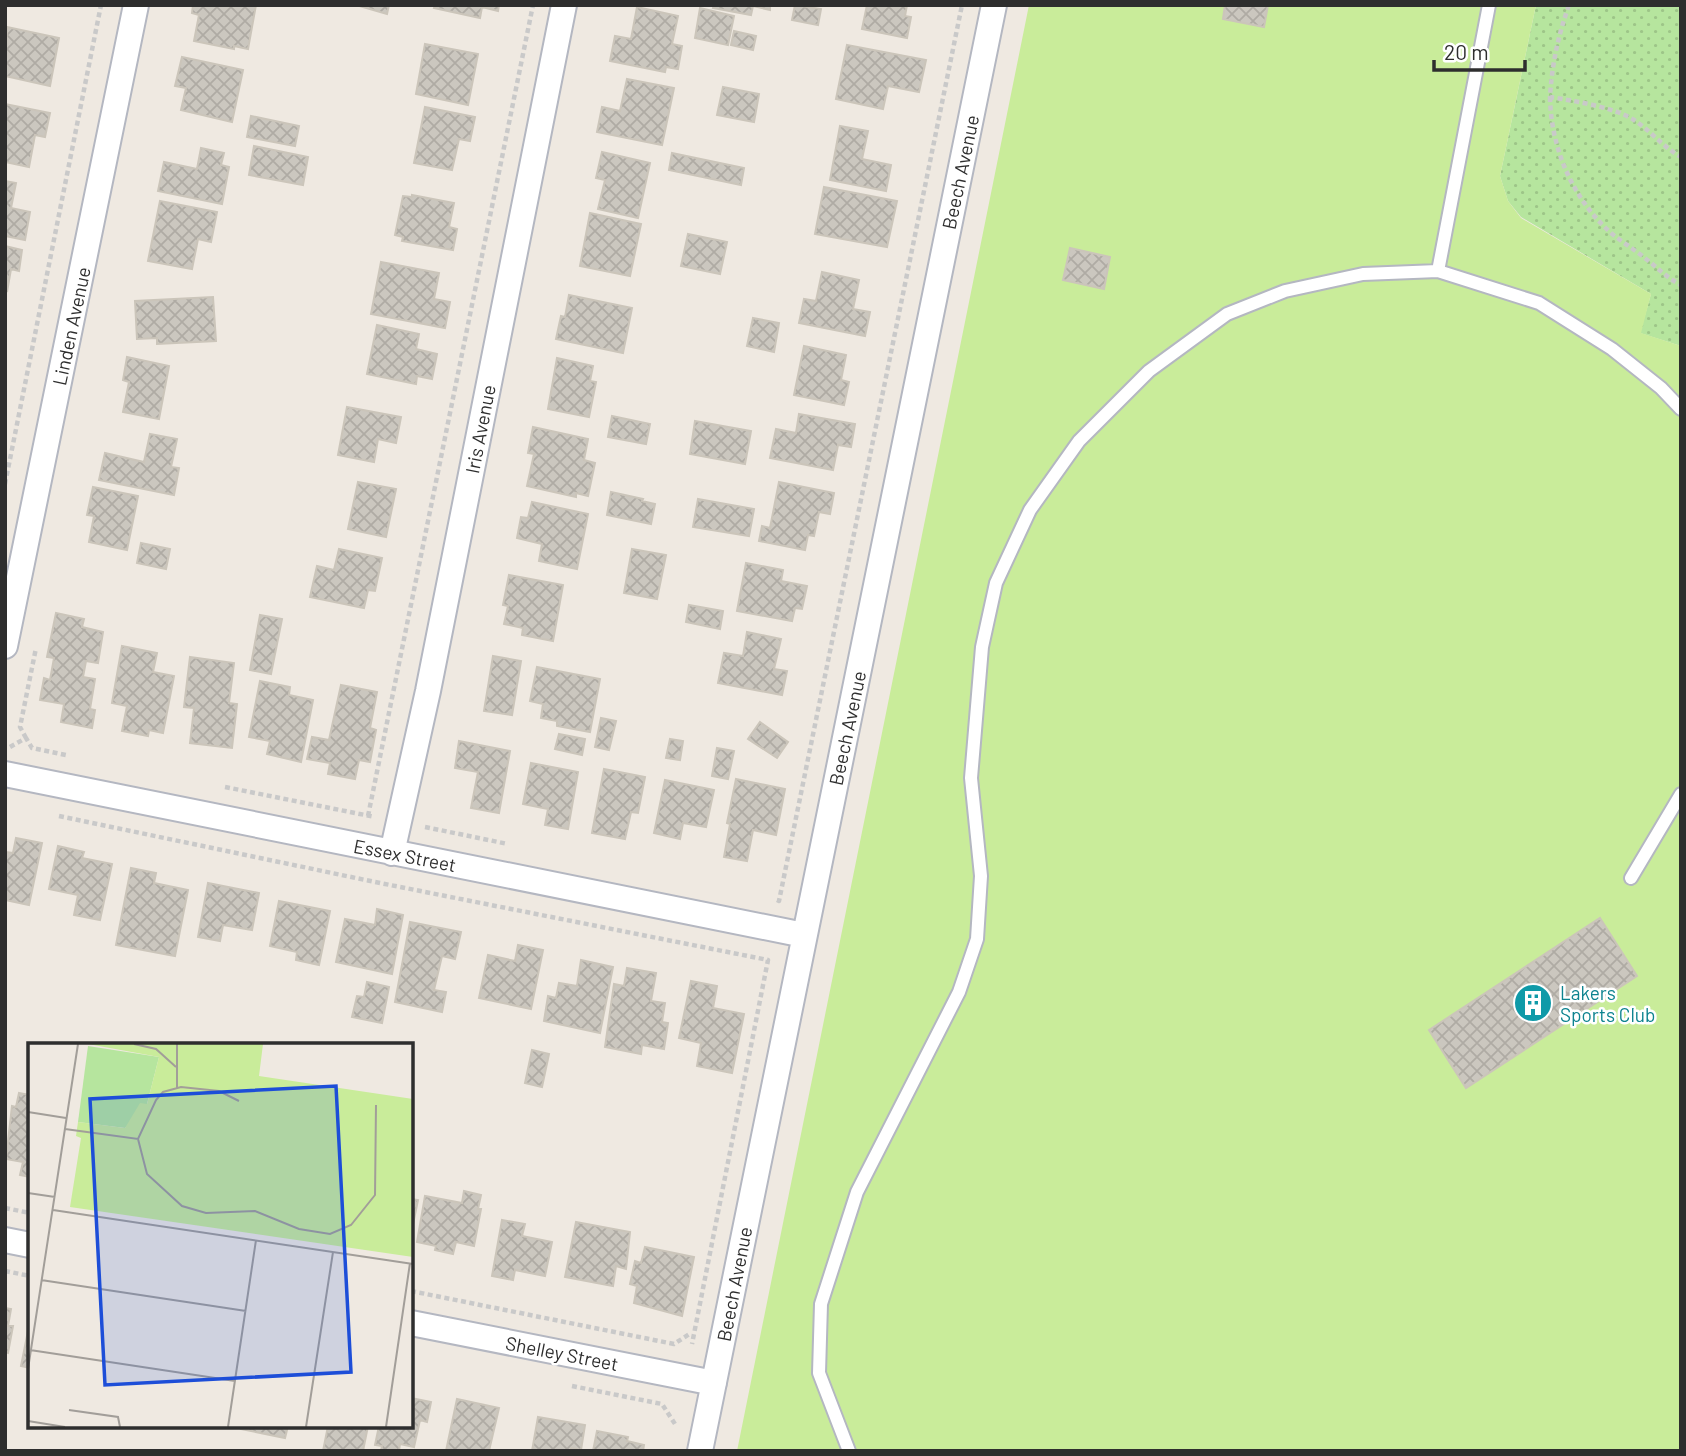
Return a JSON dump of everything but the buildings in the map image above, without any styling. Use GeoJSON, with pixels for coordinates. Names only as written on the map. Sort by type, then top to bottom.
{"type":"FeatureCollection","features":[{"type":"Feature","properties":{"kind":"street","name":"Linden Avenue"},"geometry":{"type":"LineString","coordinates":[[5,646],[136,5]]}},
{"type":"Feature","properties":{"kind":"street","name":"Iris Avenue"},"geometry":{"type":"LineString","coordinates":[[393,853],[428,691],[564,5]]}},
{"type":"Feature","properties":{"kind":"street","name":"Beech Avenue"},"geometry":{"type":"LineString","coordinates":[[700,1451],[994,5]]}},
{"type":"Feature","properties":{"kind":"street","name":"Essex Street"},"geometry":{"type":"LineString","coordinates":[[5,774],[804,935]]}},
{"type":"Feature","properties":{"kind":"street"},"geometry":{"type":"LineString","coordinates":[[5,1240],[28,1245]]}},
{"type":"Feature","properties":{"kind":"street","name":"Shelley Street"},"geometry":{"type":"LineString","coordinates":[[413,1323],[714,1383]]}},
{"type":"Feature","properties":{"kind":"lane"},"geometry":{"type":"LineString","coordinates":[[1438,271],[1489,5]]}},
{"type":"Feature","properties":{"kind":"lane"},"geometry":{"type":"LineString","coordinates":[[849,1451],[819,1373],[821,1304],[857,1192],[959,992],[976,939],[981,876],[971,778],[982,647],[996,583],[1030,510],[1079,441],[1149,371],[1227,314],[1285,291],[1363,274],[1438,271],[1539,303],[1612,349],[1661,388],[1681,409]]}},
{"type":"Feature","properties":{"kind":"lane"},"geometry":{"type":"LineString","coordinates":[[1630,878],[1681,794]]}},
{"type":"Feature","properties":{"kind":"path"},"geometry":{"type":"LineString","coordinates":[[5,484],[101,5]]}},
{"type":"Feature","properties":{"kind":"path"},"geometry":{"type":"LineString","coordinates":[[222,787],[368,816],[533,5]]}},
{"type":"Feature","properties":{"kind":"path"},"geometry":{"type":"LineString","coordinates":[[779,901],[962,5]]}},
{"type":"Feature","properties":{"kind":"path"},"geometry":{"type":"LineString","coordinates":[[1569,5],[1552,63],[1550,97],[1551,124],[1560,160],[1591,211],[1611,233],[1681,285]]}},
{"type":"Feature","properties":{"kind":"path"},"geometry":{"type":"LineString","coordinates":[[1550,97],[1585,103],[1632,119],[1665,149],[1681,157]]}},
{"type":"Feature","properties":{"kind":"path"},"geometry":{"type":"LineString","coordinates":[[5,748],[26,738],[32,748],[68,756]]}},
{"type":"Feature","properties":{"kind":"path"},"geometry":{"type":"LineString","coordinates":[[58,816],[375,883],[768,960],[692,1333],[691,1354],[672,1437]]}},
{"type":"Feature","properties":{"kind":"path"},"geometry":{"type":"LineString","coordinates":[[5,1208],[28,1213]]}},
{"type":"Feature","properties":{"kind":"path"},"geometry":{"type":"LineString","coordinates":[[5,1271],[28,1276]]}},
{"type":"Feature","properties":{"kind":"path"},"geometry":{"type":"LineString","coordinates":[[413,1291],[674,1344],[692,1333]]}},
{"type":"Feature","properties":{"kind":"path"},"geometry":{"type":"LineString","coordinates":[[569,1385],[662,1404],[675,1424]]}},
{"type":"Feature","properties":{"kind":"green space"},"geometry":{"type":"Polygon","coordinates":[[[1029,5],[1536,5],[1500,176],[1508,201],[1521,218],[1651,294],[1641,333],[1681,346],[1679,1451],[737,1451],[1029,5]]]}},
{"type":"Feature","properties":{"kind":"green space"},"geometry":{"type":"Polygon","coordinates":[[[1536,5],[1681,5],[1681,346],[1640,333],[1651,294],[1521,217],[1508,201],[1500,176],[1536,5]]]}},
{"type":"Feature","properties":{"kind":"place","name":"Lakers Sports Club"},"geometry":{"type":"Point","coordinates":[1533,1003]}}]}
